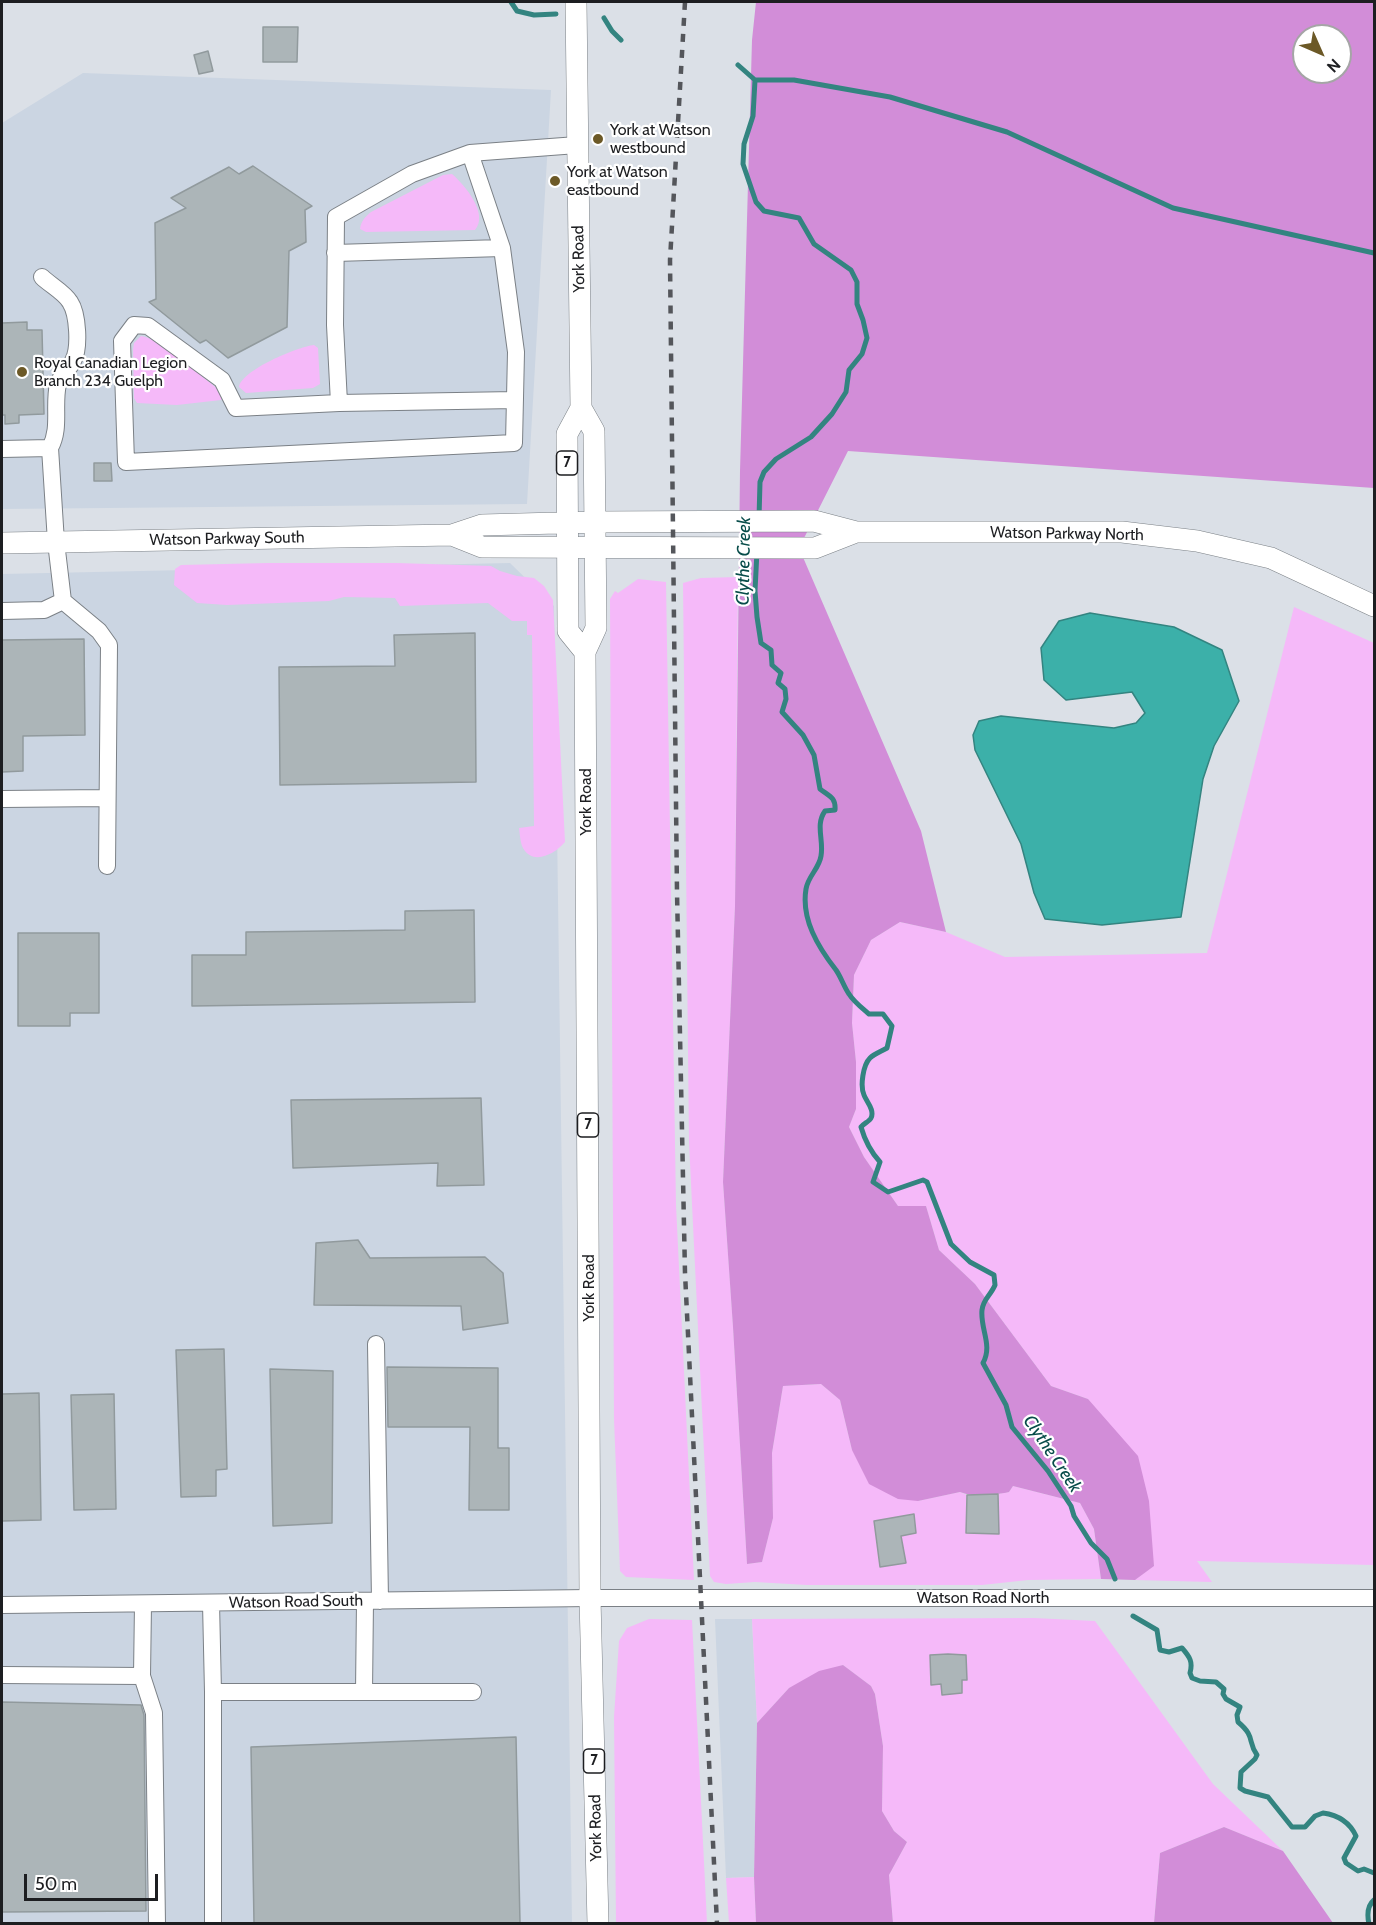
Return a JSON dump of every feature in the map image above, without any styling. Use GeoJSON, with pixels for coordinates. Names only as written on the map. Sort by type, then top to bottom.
{"type":"FeatureCollection","features":[{"type":"Feature","properties":{"kind":"main road","name":"York Road"},"geometry":{"type":"LineString","coordinates":[[576,2],[581,408],[594,431],[596,628],[585,652],[591,1598],[598,1923]]}},
{"type":"Feature","properties":{"kind":"main road","name":"York Road"},"geometry":{"type":"LineString","coordinates":[[581,408],[567,434],[568,631],[585,652]]}},
{"type":"Feature","properties":{"kind":"main road","name":"Watson Parkway North"},"geometry":{"type":"LineString","coordinates":[[568,523],[814,521],[856,532],[1122,532],[1197,540],[1271,558],[1374,606]]}},
{"type":"Feature","properties":{"kind":"main road","name":"Watson Parkway South"},"geometry":{"type":"LineString","coordinates":[[2,543],[452,535],[482,525],[568,523]]}},
{"type":"Feature","properties":{"kind":"main road","name":"Watson Parkway North"},"geometry":{"type":"LineString","coordinates":[[568,548],[815,548],[856,532]]}},
{"type":"Feature","properties":{"kind":"main road","name":"Watson Parkway South"},"geometry":{"type":"LineString","coordinates":[[452,535],[482,547],[568,548]]}},
{"type":"Feature","properties":{"kind":"street"},"geometry":{"type":"LineString","coordinates":[[339,403],[335,325],[336,217],[412,174],[470,153],[577,145]]}},
{"type":"Feature","properties":{"kind":"street"},"geometry":{"type":"LineString","coordinates":[[470,153],[502,248],[516,352],[515,400],[514,443],[126,462],[122,341],[134,326],[148,326],[222,380],[236,408],[339,403],[515,400]]}},
{"type":"Feature","properties":{"kind":"street"},"geometry":{"type":"LineString","coordinates":[[335,253],[502,248]]}},
{"type":"Feature","properties":{"kind":"street"},"geometry":{"type":"LineString","coordinates":[[42,278],[71,302],[77,328],[78,348],[73,363],[62,374],[58,385],[56,438],[50,448],[56,542],[63,601],[99,631],[109,645],[106,866]]}},
{"type":"Feature","properties":{"kind":"street"},"geometry":{"type":"LineString","coordinates":[[2,449],[50,448]]}},
{"type":"Feature","properties":{"kind":"street"},"geometry":{"type":"LineString","coordinates":[[2,611],[44,610],[63,601]]}},
{"type":"Feature","properties":{"kind":"street"},"geometry":{"type":"LineString","coordinates":[[2,799],[107,798]]}},
{"type":"Feature","properties":{"kind":"street"},"geometry":{"type":"LineString","coordinates":[[364,1692],[373,1601],[376,1344]]}},
{"type":"Feature","properties":{"kind":"street","name":"Watson Road North"},"geometry":{"type":"LineString","coordinates":[[591,1598],[1374,1598]]}},
{"type":"Feature","properties":{"kind":"street","name":"Watson Road South"},"geometry":{"type":"LineString","coordinates":[[2,1605],[591,1598]]}},
{"type":"Feature","properties":{"kind":"street"},"geometry":{"type":"LineString","coordinates":[[211,1603],[213,1923]]}},
{"type":"Feature","properties":{"kind":"street"},"geometry":{"type":"LineString","coordinates":[[143,1604],[142,1676],[154,1713],[157,1923]]}},
{"type":"Feature","properties":{"kind":"street"},"geometry":{"type":"LineString","coordinates":[[2,1675],[142,1676]]}},
{"type":"Feature","properties":{"kind":"street"},"geometry":{"type":"LineString","coordinates":[[213,1692],[473,1692]]}},
{"type":"Feature","properties":{"kind":"shaded area"},"geometry":{"type":"Polygon","coordinates":[[[756,2],[1374,2],[1374,488],[848,451],[799,548],[921,831],[946,932],[900,922],[871,940],[854,975],[852,1023],[856,1062],[856,1109],[849,1127],[864,1157],[898,1206],[926,1206],[939,1250],[975,1284],[1051,1386],[1088,1399],[1138,1456],[1149,1501],[1154,1566],[1135,1580],[1101,1579],[1094,1529],[1080,1503],[1013,1486],[1009,1492],[997,1494],[978,1495],[960,1492],[918,1501],[898,1499],[869,1484],[852,1450],[840,1400],[821,1384],[783,1386],[772,1453],[773,1518],[762,1562],[747,1564],[723,1182],[735,906],[740,471],[752,40],[756,2]]]}},
{"type":"Feature","properties":{"kind":"shaded area"},"geometry":{"type":"Polygon","coordinates":[[[83,73],[551,90],[527,504],[2,509],[2,123],[83,73]]]}},
{"type":"Feature","properties":{"kind":"shaded area"},"geometry":{"type":"Polygon","coordinates":[[[452,174],[474,200],[479,216],[479,223],[475,230],[366,232],[360,229],[364,219],[371,212],[443,175],[452,174]]]}},
{"type":"Feature","properties":{"kind":"shaded area"},"geometry":{"type":"Polygon","coordinates":[[[141,336],[158,343],[192,368],[219,390],[223,396],[221,400],[177,405],[137,403],[134,398],[133,350],[134,343],[141,336]]]}},
{"type":"Feature","properties":{"kind":"shaded area"},"geometry":{"type":"Polygon","coordinates":[[[314,345],[318,348],[320,384],[313,388],[246,393],[239,387],[242,380],[271,360],[314,345]]]}},
{"type":"Feature","properties":{"kind":"shaded area"},"geometry":{"type":"Polygon","coordinates":[[[268,563],[491,566],[517,576],[534,578],[544,586],[553,600],[565,842],[556,851],[538,857],[527,853],[521,841],[519,828],[534,826],[532,635],[527,635],[527,621],[512,621],[488,603],[400,606],[395,598],[344,597],[329,601],[227,605],[197,603],[174,585],[175,569],[181,565],[268,563]]]}},
{"type":"Feature","properties":{"kind":"shaded area"},"geometry":{"type":"Polygon","coordinates":[[[510,563],[554,606],[572,1923],[2,1923],[2,574],[510,563]]]}},
{"type":"Feature","properties":{"kind":"shaded area"},"geometry":{"type":"Polygon","coordinates":[[[738,577],[735,906],[723,1182],[747,1564],[762,1562],[773,1518],[772,1453],[783,1386],[821,1384],[840,1400],[852,1450],[918,1501],[960,1492],[967,1495],[966,1533],[999,1533],[998,1494],[1009,1492],[1013,1486],[1080,1503],[1094,1529],[1101,1579],[1028,1580],[982,1585],[807,1585],[755,1582],[726,1584],[714,1582],[710,1576],[689,1142],[683,583],[701,578],[738,577]]]}},
{"type":"Feature","properties":{"kind":"shaded area"},"geometry":{"type":"Polygon","coordinates":[[[638,579],[666,582],[676,1205],[694,1580],[626,1577],[620,1571],[614,1419],[610,599],[615,591],[618,593],[638,579]]]}},
{"type":"Feature","properties":{"kind":"shaded area"},"geometry":{"type":"Polygon","coordinates":[[[1294,607],[1374,643],[1374,1565],[1197,1561],[1212,1582],[1135,1580],[1154,1565],[1088,1399],[1051,1386],[975,1284],[939,1250],[926,1206],[898,1206],[864,1157],[849,1127],[856,1109],[856,1062],[852,1023],[854,975],[871,940],[900,922],[946,932],[1005,957],[1207,953],[1294,607]]]}},
{"type":"Feature","properties":{"kind":"shaded area"},"geometry":{"type":"Polygon","coordinates":[[[1090,613],[1174,627],[1222,650],[1239,701],[1214,746],[1203,779],[1181,917],[1102,925],[1045,919],[1034,893],[1021,844],[975,750],[973,735],[979,721],[1001,716],[1114,728],[1136,723],[1145,713],[1132,692],[1066,700],[1044,680],[1041,648],[1059,621],[1090,613]]]}},
{"type":"Feature","properties":{"kind":"shaded area"},"geometry":{"type":"Polygon","coordinates":[[[1034,1618],[1095,1621],[1213,1784],[1283,1851],[1224,1827],[1160,1853],[1154,1923],[893,1923],[889,1875],[907,1842],[894,1831],[882,1811],[883,1746],[875,1694],[871,1686],[843,1665],[789,1688],[757,1723],[752,1619],[1034,1618]]]}},
{"type":"Feature","properties":{"kind":"shaded area"},"geometry":{"type":"Polygon","coordinates":[[[649,1619],[692,1620],[707,1923],[616,1923],[614,1717],[619,1641],[627,1628],[649,1619]]]}},
{"type":"Feature","properties":{"kind":"shaded area"},"geometry":{"type":"Polygon","coordinates":[[[715,1619],[752,1619],[757,1723],[754,1877],[726,1878],[715,1619]]]}},
{"type":"Feature","properties":{"kind":"shaded area"},"geometry":{"type":"Polygon","coordinates":[[[843,1665],[871,1686],[875,1694],[883,1746],[882,1811],[894,1831],[907,1842],[889,1875],[893,1923],[756,1923],[754,1877],[757,1723],[789,1688],[819,1671],[843,1665]]]}},
{"type":"Feature","properties":{"kind":"shaded area"},"geometry":{"type":"Polygon","coordinates":[[[1224,1827],[1283,1851],[1333,1923],[1154,1923],[1160,1853],[1224,1827]]]}},
{"type":"Feature","properties":{"kind":"shaded area"},"geometry":{"type":"Polygon","coordinates":[[[754,1877],[756,1923],[729,1923],[726,1878],[754,1877]]]}},
{"type":"Feature","properties":{"kind":"building"},"geometry":{"type":"Polygon","coordinates":[[[263,27],[298,27],[297,62],[263,62],[263,27]]]}},
{"type":"Feature","properties":{"kind":"building"},"geometry":{"type":"Polygon","coordinates":[[[208,51],[213,71],[199,74],[194,55],[208,51]]]}},
{"type":"Feature","properties":{"kind":"building"},"geometry":{"type":"Polygon","coordinates":[[[253,166],[312,206],[305,210],[306,242],[289,251],[287,327],[228,358],[206,340],[200,343],[149,302],[156,299],[155,223],[186,208],[171,198],[229,167],[239,174],[253,166]]]}},
{"type":"Feature","properties":{"kind":"building","name":"Royal Canadian Legion Branch 234 Guelph"},"geometry":{"type":"Polygon","coordinates":[[[27,322],[27,330],[42,330],[44,414],[19,415],[19,423],[5,424],[5,415],[2,415],[2,323],[27,322]]]}},
{"type":"Feature","properties":{"kind":"building"},"geometry":{"type":"Polygon","coordinates":[[[94,463],[111,463],[112,481],[94,481],[94,463]]]}},
{"type":"Feature","properties":{"kind":"building"},"geometry":{"type":"Polygon","coordinates":[[[475,633],[476,782],[280,785],[279,667],[395,666],[394,635],[475,633]]]}},
{"type":"Feature","properties":{"kind":"building"},"geometry":{"type":"Polygon","coordinates":[[[84,639],[85,735],[23,736],[23,771],[2,772],[2,640],[84,639]]]}},
{"type":"Feature","properties":{"kind":"building"},"geometry":{"type":"Polygon","coordinates":[[[474,910],[475,1002],[192,1006],[192,955],[246,955],[246,932],[405,930],[405,911],[474,910]]]}},
{"type":"Feature","properties":{"kind":"building"},"geometry":{"type":"Polygon","coordinates":[[[18,933],[99,933],[99,1013],[70,1013],[70,1026],[18,1026],[18,933]]]}},
{"type":"Feature","properties":{"kind":"building"},"geometry":{"type":"Polygon","coordinates":[[[481,1098],[484,1185],[437,1186],[438,1163],[293,1168],[291,1100],[481,1098]]]}},
{"type":"Feature","properties":{"kind":"building"},"geometry":{"type":"Polygon","coordinates":[[[358,1240],[370,1258],[485,1257],[503,1273],[508,1323],[463,1330],[461,1306],[314,1305],[316,1243],[358,1240]]]}},
{"type":"Feature","properties":{"kind":"building"},"geometry":{"type":"Polygon","coordinates":[[[224,1349],[227,1469],[216,1470],[216,1496],[181,1497],[176,1350],[224,1349]]]}},
{"type":"Feature","properties":{"kind":"building"},"geometry":{"type":"Polygon","coordinates":[[[387,1367],[498,1368],[498,1448],[509,1448],[509,1510],[469,1510],[470,1427],[388,1427],[387,1367]]]}},
{"type":"Feature","properties":{"kind":"building"},"geometry":{"type":"Polygon","coordinates":[[[270,1369],[333,1371],[332,1523],[273,1526],[270,1369]]]}},
{"type":"Feature","properties":{"kind":"building"},"geometry":{"type":"Polygon","coordinates":[[[39,1393],[41,1520],[2,1521],[2,1394],[39,1393]]]}},
{"type":"Feature","properties":{"kind":"building"},"geometry":{"type":"Polygon","coordinates":[[[114,1394],[116,1509],[74,1510],[71,1395],[114,1394]]]}},
{"type":"Feature","properties":{"kind":"building"},"geometry":{"type":"Polygon","coordinates":[[[998,1494],[999,1534],[966,1533],[967,1495],[998,1494]]]}},
{"type":"Feature","properties":{"kind":"building"},"geometry":{"type":"Polygon","coordinates":[[[914,1514],[916,1533],[901,1536],[906,1563],[880,1567],[874,1521],[914,1514]]]}},
{"type":"Feature","properties":{"kind":"building"},"geometry":{"type":"Polygon","coordinates":[[[930,1655],[966,1655],[967,1680],[962,1680],[962,1693],[942,1695],[941,1684],[931,1685],[930,1655]]]}},
{"type":"Feature","properties":{"kind":"building"},"geometry":{"type":"Polygon","coordinates":[[[2,1702],[141,1705],[144,1715],[146,1911],[2,1912],[2,1702]]]}},
{"type":"Feature","properties":{"kind":"building"},"geometry":{"type":"Polygon","coordinates":[[[516,1737],[520,1923],[254,1923],[251,1747],[516,1737]]]}},
{"type":"Feature","properties":{"kind":"waterway","name":"Clythe Creek"},"geometry":{"type":"LineString","coordinates":[[511,2],[517,11],[534,15],[556,14]]}},
{"type":"Feature","properties":{"kind":"waterway","name":"Clythe Creek"},"geometry":{"type":"LineString","coordinates":[[604,18],[621,40]]}},
{"type":"Feature","properties":{"kind":"waterway","name":"Clythe Creek"},"geometry":{"type":"LineString","coordinates":[[738,65],[755,80],[753,116],[744,144],[743,164],[756,202],[764,211],[799,218],[814,244],[851,270],[857,282],[857,304],[867,338],[862,354],[849,370],[846,392],[832,414],[811,437],[776,459],[764,472],[760,482],[759,518]]}},
{"type":"Feature","properties":{"kind":"waterway"},"geometry":{"type":"LineString","coordinates":[[755,80],[794,80],[890,97],[1007,132],[1173,208],[1374,253]]}},
{"type":"Feature","properties":{"kind":"waterway","name":"Clythe Creek"},"geometry":{"type":"LineString","coordinates":[[757,551],[755,591],[761,643],[771,650],[772,665],[781,673],[778,683],[785,689],[786,699],[782,712],[803,735],[814,755],[820,789],[831,797],[835,806],[835,810],[825,811],[822,816],[821,856],[806,889],[805,900],[809,922],[817,942],[851,997],[869,1014],[883,1014],[892,1026],[887,1048],[870,1058],[863,1076],[863,1091],[872,1115],[861,1127],[868,1146],[880,1162],[873,1182],[888,1192],[923,1180],[927,1182],[951,1244],[970,1262],[994,1275],[995,1285],[982,1310],[987,1343],[983,1363],[1006,1405],[1012,1427],[1048,1471],[1071,1506],[1074,1516],[1091,1543],[1107,1559],[1115,1579]]}},
{"type":"Feature","properties":{"kind":"waterway","name":"Clythe Creek"},"geometry":{"type":"LineString","coordinates":[[1133,1616],[1157,1630],[1160,1650],[1169,1652],[1182,1648],[1190,1660],[1192,1678],[1216,1682],[1224,1689],[1223,1694],[1226,1699],[1240,1707],[1237,1715],[1238,1722],[1249,1735],[1257,1755],[1241,1772],[1240,1788],[1268,1797],[1292,1827],[1305,1827],[1315,1816],[1323,1813],[1343,1820],[1356,1836],[1344,1858],[1346,1863],[1358,1871],[1364,1869],[1374,1873]]}},
{"type":"Feature","properties":{"kind":"waterway","name":"Clythe Creek"},"geometry":{"type":"LineString","coordinates":[[1369,1924],[1368,1911],[1374,1900]]}},
{"type":"Feature","properties":{"kind":"railway"},"geometry":{"type":"LineString","coordinates":[[685,2],[670,260],[677,892],[685,1273],[717,1924]]}},
{"type":"Feature","properties":{"kind":"place","name":"York at Watson westbound"},"geometry":{"type":"Point","coordinates":[598,139]}},
{"type":"Feature","properties":{"kind":"place","name":"York at Watson eastbound"},"geometry":{"type":"Point","coordinates":[555,181]}},
{"type":"Feature","properties":{"kind":"place","name":"Royal Canadian Legion Branch 234 Guelph"},"geometry":{"type":"Point","coordinates":[22,372]}}]}
